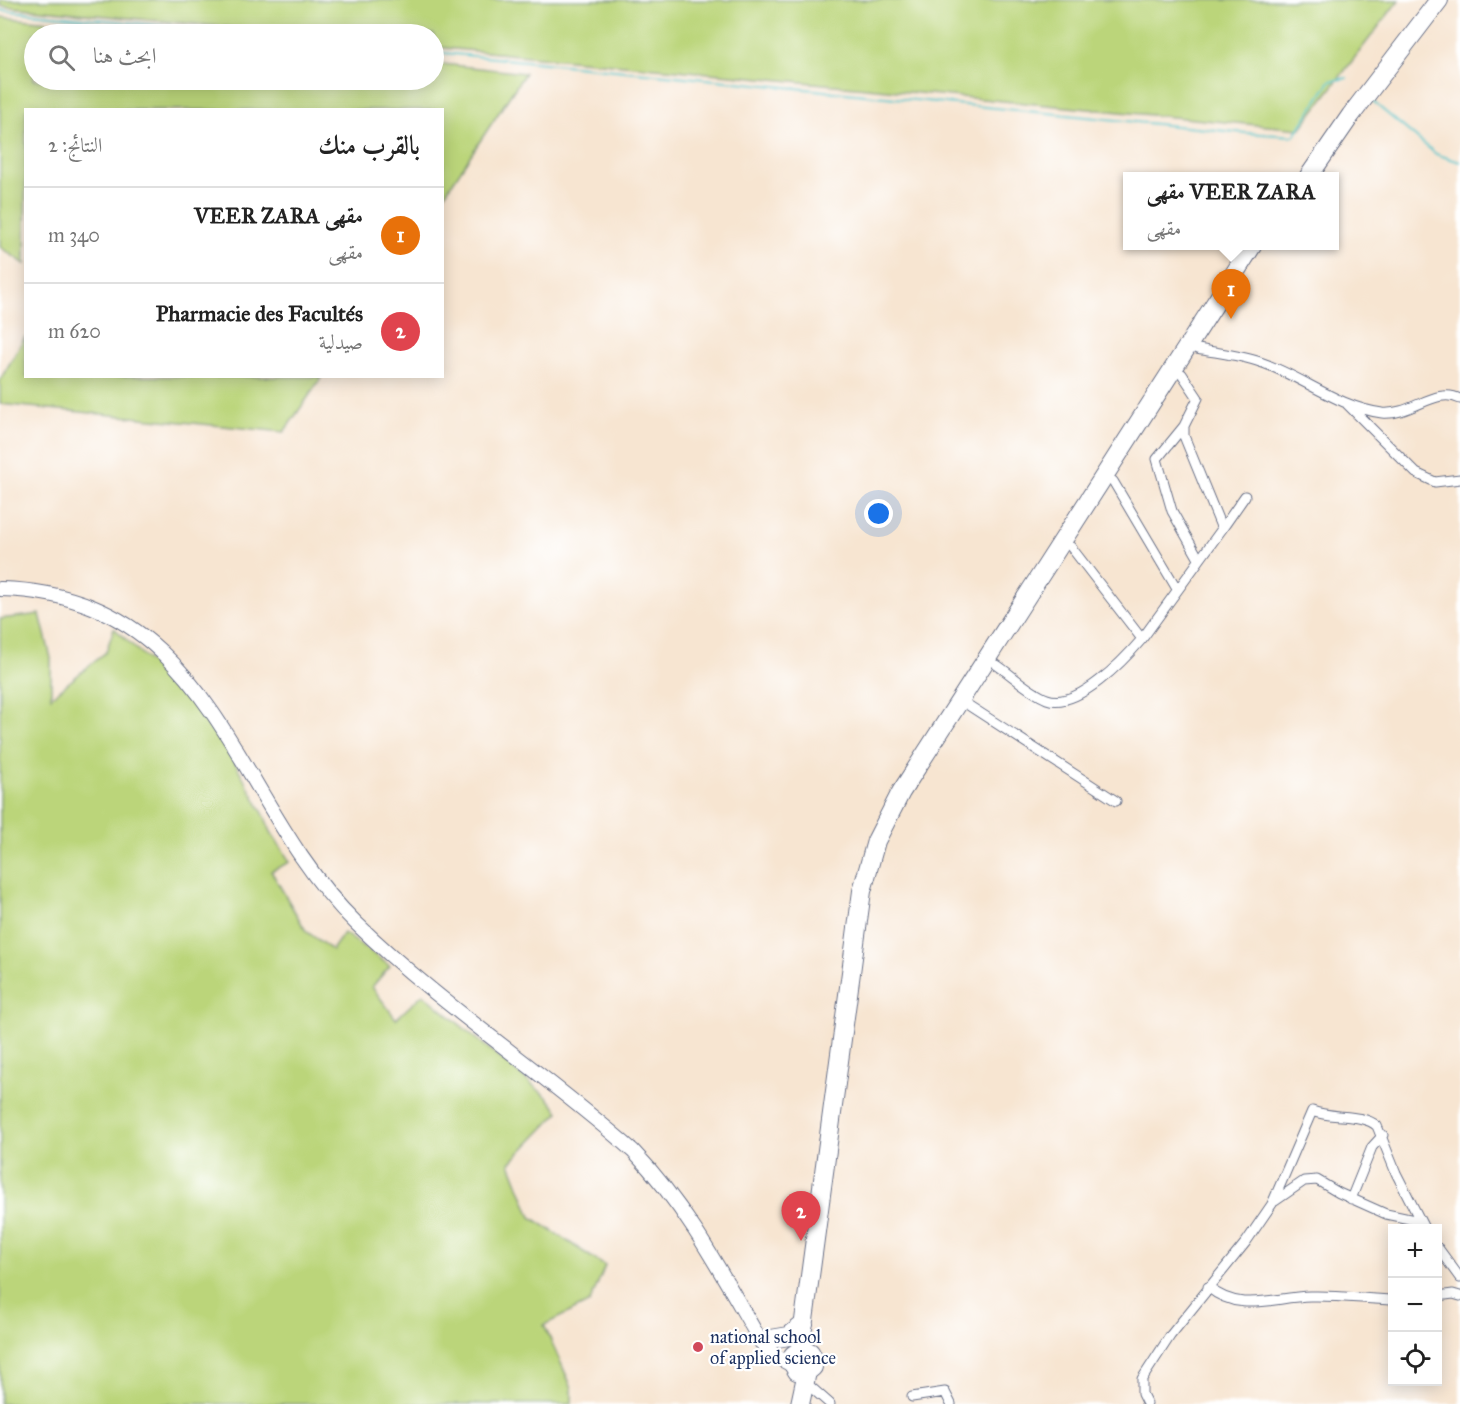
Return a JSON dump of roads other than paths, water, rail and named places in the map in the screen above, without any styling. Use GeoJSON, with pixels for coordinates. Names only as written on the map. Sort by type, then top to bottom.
{"type":"FeatureCollection","features":[{"type":"Feature","properties":{"kind":"highway"},"geometry":{"type":"LineString","coordinates":[[1300,172],[1356,91],[1425,0]]}},
{"type":"Feature","properties":{"kind":"highway"},"geometry":{"type":"LineString","coordinates":[[1312,172],[1351,115],[1439,0]]}},
{"type":"Feature","properties":{"kind":"highway"},"geometry":{"type":"LineString","coordinates":[[800,1402],[804,1324],[860,902],[876,841],[901,792],[1249,250]]}},
{"type":"Feature","properties":{"kind":"highway"},"geometry":{"type":"LineString","coordinates":[[801,1364],[872,893],[895,825],[968,705],[997,664],[1262,250]]}},
{"type":"Feature","properties":{"kind":"highway"},"geometry":{"type":"LineString","coordinates":[[763,1335],[789,1336],[804,1324]]}},
{"type":"Feature","properties":{"kind":"street"},"geometry":{"type":"LineString","coordinates":[[1197,349],[1261,362],[1347,404],[1391,413],[1408,411],[1443,395],[1460,399]]}},
{"type":"Feature","properties":{"kind":"street"},"geometry":{"type":"LineString","coordinates":[[1182,374],[1198,398],[1184,426],[1157,459],[1172,511],[1199,559]]}},
{"type":"Feature","properties":{"kind":"street"},"geometry":{"type":"LineString","coordinates":[[1347,404],[1416,473],[1435,482],[1460,479]]}},
{"type":"Feature","properties":{"kind":"street"},"geometry":{"type":"LineString","coordinates":[[1184,426],[1184,436],[1222,529]]}},
{"type":"Feature","properties":{"kind":"street"},"geometry":{"type":"LineString","coordinates":[[1113,482],[1177,589]]}},
{"type":"Feature","properties":{"kind":"street"},"geometry":{"type":"LineString","coordinates":[[997,664],[1044,698],[1058,700],[1095,684],[1125,659],[1142,639],[1245,496]]}},
{"type":"Feature","properties":{"kind":"street"},"geometry":{"type":"LineString","coordinates":[[1071,547],[1142,639]]}},
{"type":"Feature","properties":{"kind":"street"},"geometry":{"type":"LineString","coordinates":[[0,589],[41,592],[95,608],[124,623],[150,641],[174,664],[222,724],[323,888],[369,935],[633,1151],[668,1191],[763,1335],[801,1364],[830,1404]]}},
{"type":"Feature","properties":{"kind":"street"},"geometry":{"type":"LineString","coordinates":[[968,705],[1116,801]]}},
{"type":"Feature","properties":{"kind":"street"},"geometry":{"type":"LineString","coordinates":[[1147,1404],[1142,1394],[1142,1379],[1170,1336],[1246,1242],[1272,1204],[1312,1111],[1324,1116],[1371,1121],[1383,1135],[1396,1173],[1422,1224]]}},
{"type":"Feature","properties":{"kind":"street"},"geometry":{"type":"LineString","coordinates":[[1352,1199],[1371,1147],[1383,1135]]}},
{"type":"Feature","properties":{"kind":"street"},"geometry":{"type":"LineString","coordinates":[[1272,1204],[1292,1188],[1311,1180],[1317,1180],[1386,1214],[1419,1224]]}},
{"type":"Feature","properties":{"kind":"street"},"geometry":{"type":"LineString","coordinates":[[1442,1255],[1460,1278]]}},
{"type":"Feature","properties":{"kind":"street"},"geometry":{"type":"LineString","coordinates":[[1208,1287],[1229,1300],[1247,1303],[1312,1296],[1388,1300]]}},
{"type":"Feature","properties":{"kind":"street"},"geometry":{"type":"LineString","coordinates":[[1442,1295],[1460,1296]]}},
{"type":"Feature","properties":{"kind":"street"},"geometry":{"type":"LineString","coordinates":[[912,1397],[945,1392],[951,1404]]}},
{"type":"Feature","properties":{"kind":"waterway"},"geometry":{"type":"LineString","coordinates":[[0,10],[145,24]]}},
{"type":"Feature","properties":{"kind":"waterway"},"geometry":{"type":"LineString","coordinates":[[444,53],[1294,136],[1330,81],[1347,78]]}},
{"type":"Feature","properties":{"kind":"waterway"},"geometry":{"type":"LineString","coordinates":[[1372,101],[1436,154],[1460,162]]}},
{"type":"Feature","properties":{"kind":"place","name":"مقهى VEER ZARA"},"geometry":{"type":"Point","coordinates":[1231,319]}},
{"type":"Feature","properties":{"kind":"place","name":"Pharmacie des Facultés"},"geometry":{"type":"Point","coordinates":[801,1241]}},
{"type":"Feature","properties":{"kind":"place","name":"national school of applied science"},"geometry":{"type":"Point","coordinates":[698,1347]}}]}
